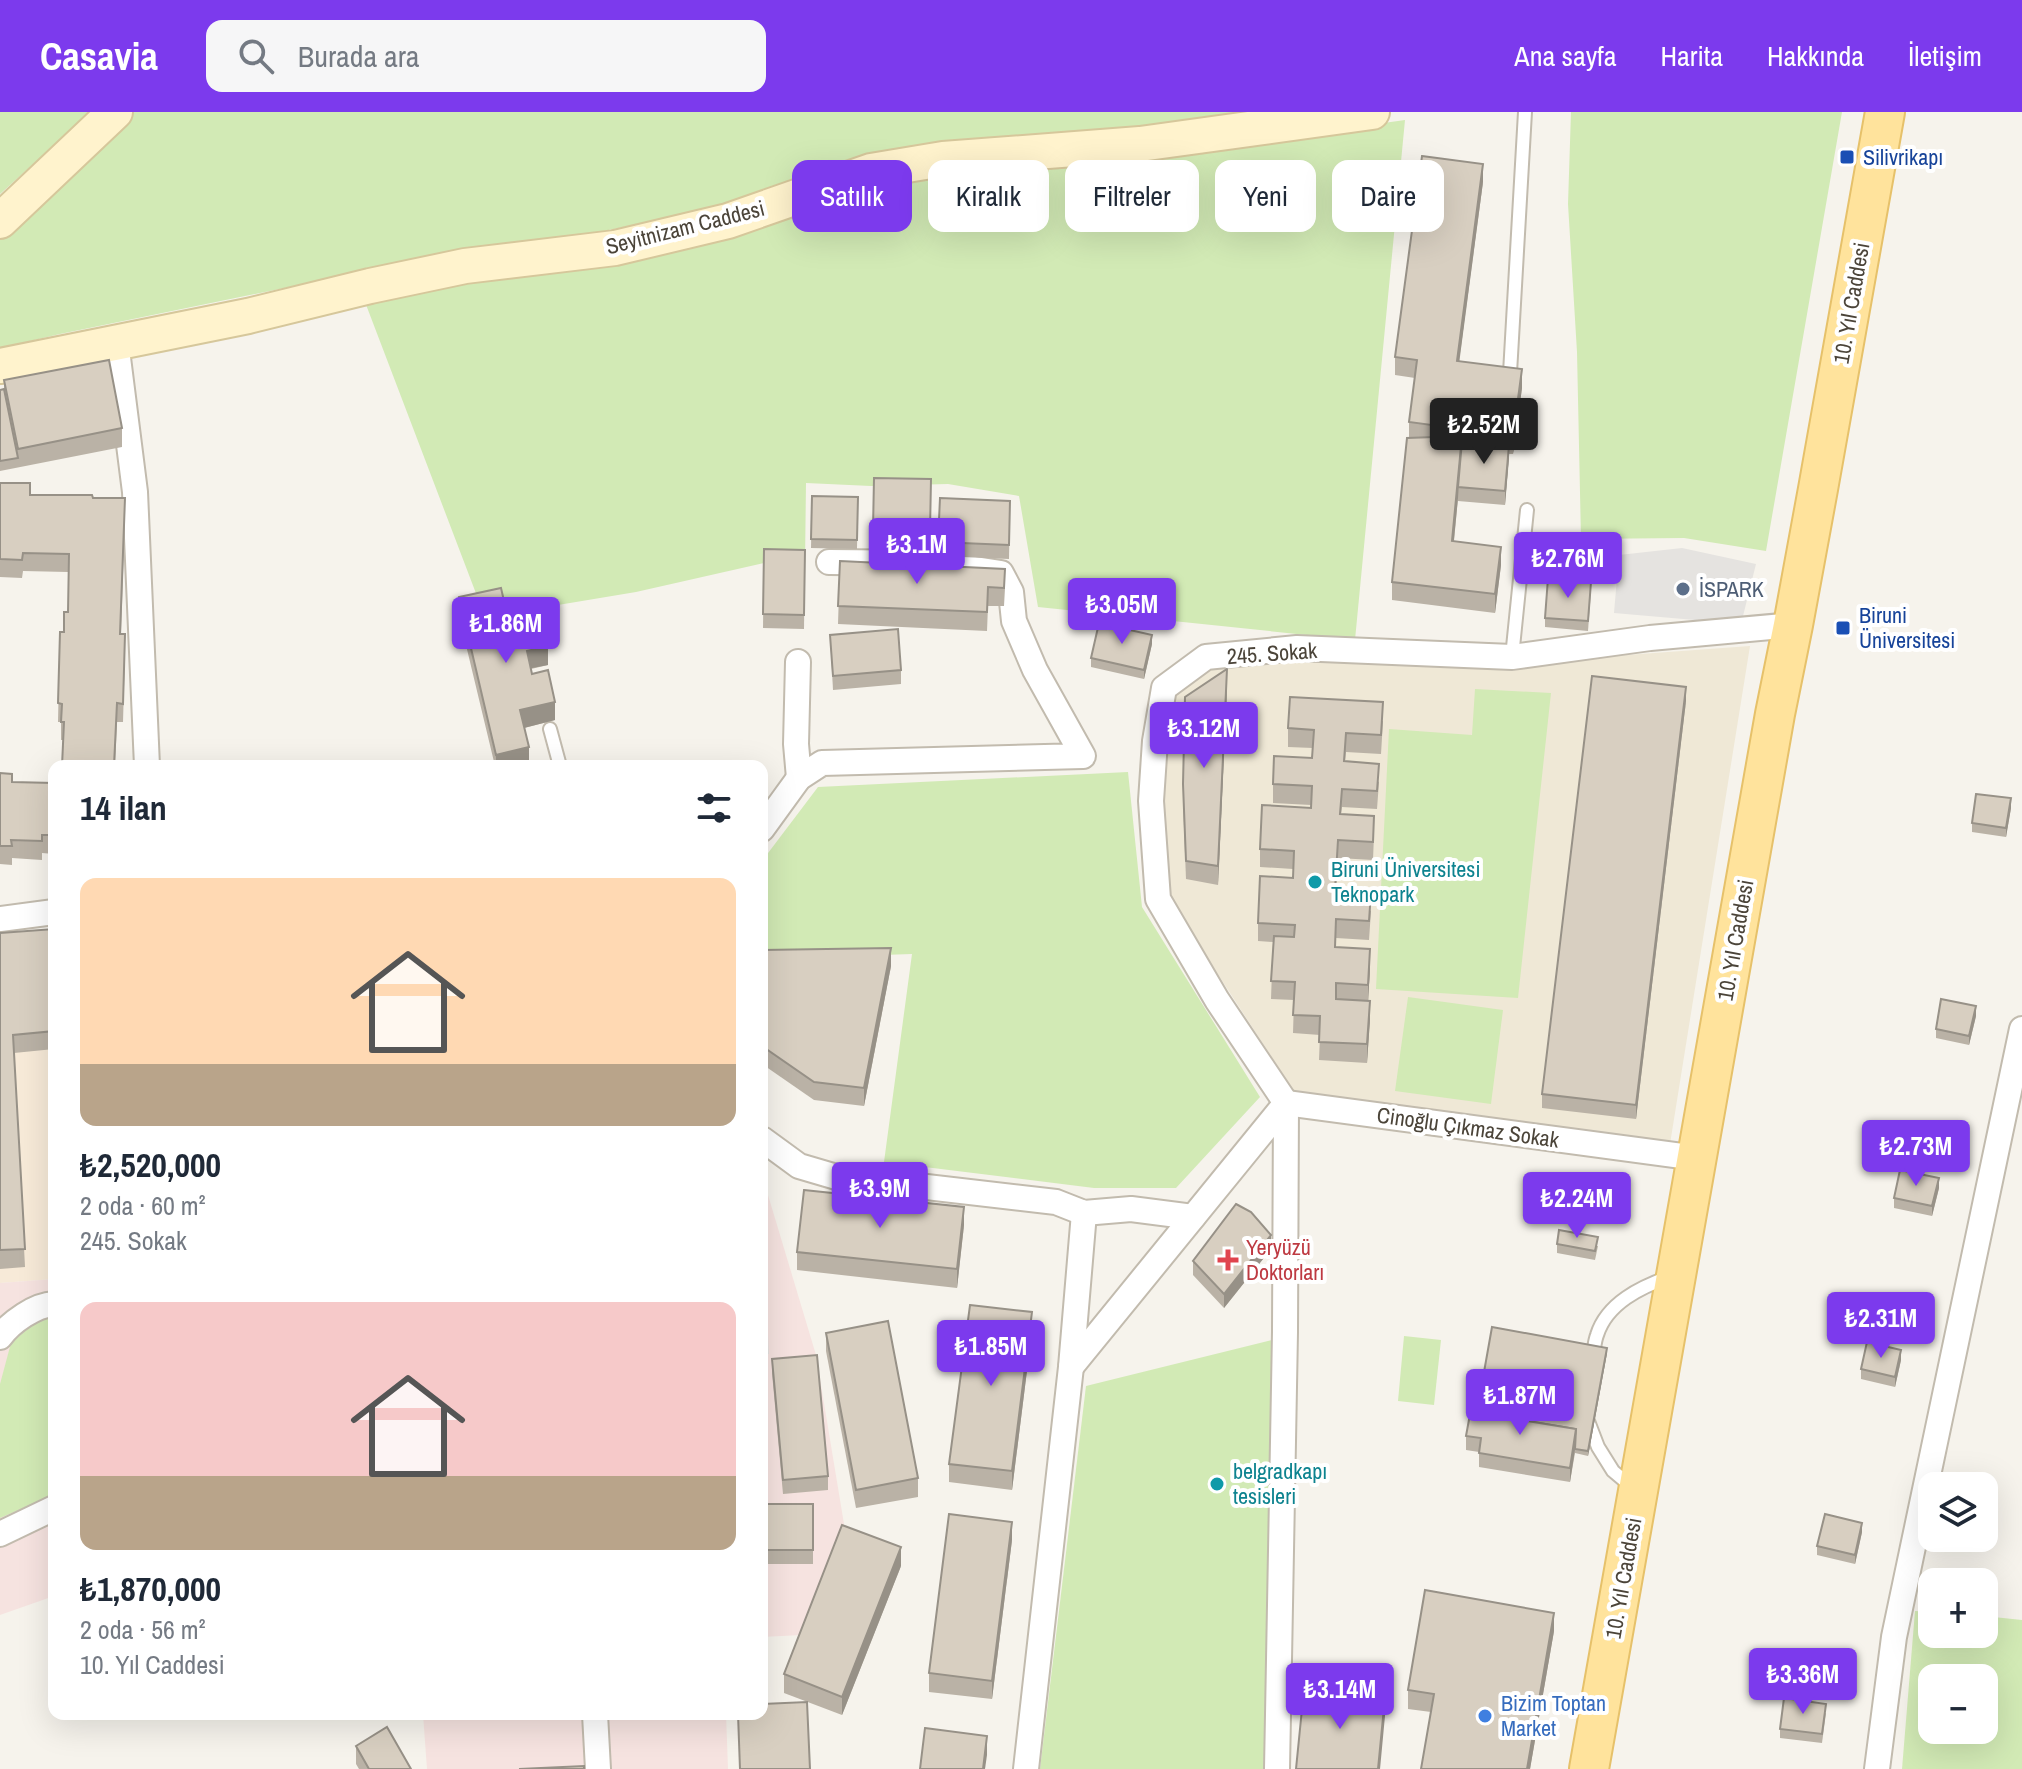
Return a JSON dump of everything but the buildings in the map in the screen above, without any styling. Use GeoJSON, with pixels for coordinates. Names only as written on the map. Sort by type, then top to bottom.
{"type":"FeatureCollection","features":[{"type":"Feature","properties":{"kind":"main road"},"geometry":{"type":"LineString","coordinates":[[0,221],[115,112]]}},
{"type":"Feature","properties":{"kind":"main road","name":"Seyitnizam Caddesi"},"geometry":{"type":"LineString","coordinates":[[0,366],[248,316],[465,266],[615,248],[728,221],[871,171],[943,159],[1140,144],[1372,112]]}},
{"type":"Feature","properties":{"kind":"main road","name":"10. Yıl Caddesi"},"geometry":{"type":"LineString","coordinates":[[1589,1769],[1772,729],[1885,112]]}},
{"type":"Feature","properties":{"kind":"main road","name":"10. Yıl Caddesi"},"geometry":{"type":"LineString","coordinates":[[1610,1769],[1905,112]]}},
{"type":"Feature","properties":{"kind":"street"},"geometry":{"type":"LineString","coordinates":[[116,342],[135,492],[147,760]]}},
{"type":"Feature","properties":{"kind":"street"},"geometry":{"type":"LineString","coordinates":[[768,821],[799,778],[822,763],[1083,756],[1035,670],[1014,621],[1011,592],[1001,573],[936,563],[829,562]]}},
{"type":"Feature","properties":{"kind":"street","name":"245. Sokak"},"geometry":{"type":"LineString","coordinates":[[1286,1103],[1217,1000],[1158,899],[1151,801],[1155,741],[1164,688],[1206,657],[1297,648],[1512,657],[1650,638],[1793,625]]}},
{"type":"Feature","properties":{"kind":"street"},"geometry":{"type":"LineString","coordinates":[[798,662],[796,744],[799,778]]}},
{"type":"Feature","properties":{"kind":"street"},"geometry":{"type":"LineString","coordinates":[[0,919],[48,913]]}},
{"type":"Feature","properties":{"kind":"street"},"geometry":{"type":"LineString","coordinates":[[1877,1769],[1894,1637],[2022,1029]]}},
{"type":"Feature","properties":{"kind":"street"},"geometry":{"type":"LineString","coordinates":[[1071,1367],[1286,1103]]}},
{"type":"Feature","properties":{"kind":"street"},"geometry":{"type":"LineString","coordinates":[[1277,1769],[1286,1103]]}},
{"type":"Feature","properties":{"kind":"street","name":"Cinoğlu Çıkmaz Sokak"},"geometry":{"type":"LineString","coordinates":[[1286,1103],[1697,1158]]}},
{"type":"Feature","properties":{"kind":"street"},"geometry":{"type":"LineString","coordinates":[[768,1143],[799,1166],[850,1181],[1056,1202],[1084,1213],[1131,1209],[1193,1217]]}},
{"type":"Feature","properties":{"kind":"street"},"geometry":{"type":"LineString","coordinates":[[1026,1769],[1071,1367],[1084,1213]]}},
{"type":"Feature","properties":{"kind":"street"},"geometry":{"type":"LineString","coordinates":[[0,1337],[7,1328],[48,1305]]}},
{"type":"Feature","properties":{"kind":"street"},"geometry":{"type":"LineString","coordinates":[[0,1534],[48,1511]]}},
{"type":"Feature","properties":{"kind":"street"},"geometry":{"type":"LineString","coordinates":[[595,1720],[598,1769]]}},
{"type":"Feature","properties":{"kind":"lane"},"geometry":{"type":"LineString","coordinates":[[1510,373],[1525,112]]}},
{"type":"Feature","properties":{"kind":"lane"},"geometry":{"type":"LineString","coordinates":[[1512,657],[1527,510]]}},
{"type":"Feature","properties":{"kind":"lane"},"geometry":{"type":"LineString","coordinates":[[550,729],[558,760]]}},
{"type":"Feature","properties":{"kind":"lane"},"geometry":{"type":"LineString","coordinates":[[1590,1373],[1597,1333],[1610,1311],[1642,1287],[1676,1274]]}},
{"type":"Feature","properties":{"kind":"lane"},"geometry":{"type":"LineString","coordinates":[[1586,1409],[1586,1417],[1598,1447],[1613,1471],[1638,1492]]}},
{"type":"Feature","properties":{"kind":"shaded area","name":"İSPARK"},"geometry":{"type":"Polygon","coordinates":[[[1682,548],[1756,564],[1741,624],[1614,613],[1619,555],[1682,548]]]}},
{"type":"Feature","properties":{"kind":"shaded area"},"geometry":{"type":"Polygon","coordinates":[[[1750,646],[1670,1144],[1295,1093],[1167,896],[1161,769],[1175,691],[1209,665],[1276,660],[1505,664],[1750,646]]]}},
{"type":"Feature","properties":{"kind":"shaded area"},"geometry":{"type":"Polygon","coordinates":[[[48,932],[48,1279],[0,1283],[0,936],[48,932]]]}},
{"type":"Feature","properties":{"kind":"shaded area"},"geometry":{"type":"Polygon","coordinates":[[[768,1195],[816,1355],[844,1524],[801,1635],[768,1637],[768,1195]]]}},
{"type":"Feature","properties":{"kind":"shaded area"},"geometry":{"type":"Polygon","coordinates":[[[48,1279],[48,1598],[0,1615],[0,1283],[48,1279]]]}},
{"type":"Feature","properties":{"kind":"shaded area"},"geometry":{"type":"Polygon","coordinates":[[[423,1720],[726,1720],[728,1769],[427,1769],[423,1720]]]}},
{"type":"Feature","properties":{"kind":"green space"},"geometry":{"type":"Polygon","coordinates":[[[0,112],[91,112],[0,194],[0,112]]]}},
{"type":"Feature","properties":{"kind":"green space"},"geometry":{"type":"Polygon","coordinates":[[[132,112],[1276,112],[1164,126],[973,141],[851,160],[792,160],[792,180],[713,209],[594,233],[406,263],[0,348],[0,240],[132,112]]]}},
{"type":"Feature","properties":{"kind":"green space"},"geometry":{"type":"Polygon","coordinates":[[[1571,112],[1842,112],[1766,551],[1684,538],[1581,539],[1577,352],[1568,204],[1571,112]]]}},
{"type":"Feature","properties":{"kind":"green space"},"geometry":{"type":"Polygon","coordinates":[[[1405,120],[1401,160],[1332,160],[1332,232],[1394,232],[1355,640],[1038,607],[1019,496],[948,484],[871,486],[806,483],[805,564],[764,563],[636,592],[528,610],[477,596],[365,302],[792,201],[792,232],[912,232],[912,179],[928,178],[928,232],[1049,232],[1049,164],[1065,162],[1065,232],[1199,232],[1199,160],[1083,160],[1405,120]]]}},
{"type":"Feature","properties":{"kind":"green space"},"geometry":{"type":"Polygon","coordinates":[[[1475,689],[1551,693],[1518,998],[1376,989],[1389,729],[1472,735],[1475,689]]]}},
{"type":"Feature","properties":{"kind":"green space"},"geometry":{"type":"Polygon","coordinates":[[[1128,772],[1142,907],[1260,1097],[1176,1188],[1094,1188],[884,1162],[912,954],[768,959],[768,853],[818,787],[1128,772]]]}},
{"type":"Feature","properties":{"kind":"green space"},"geometry":{"type":"Polygon","coordinates":[[[1408,997],[1503,1010],[1491,1104],[1395,1091],[1408,997]]]}},
{"type":"Feature","properties":{"kind":"green space"},"geometry":{"type":"Polygon","coordinates":[[[43,1316],[48,1316],[48,1498],[0,1518],[0,1384],[11,1343],[43,1316]]]}},
{"type":"Feature","properties":{"kind":"green space"},"geometry":{"type":"Polygon","coordinates":[[[1404,1336],[1441,1340],[1434,1405],[1398,1401],[1404,1336]]]}},
{"type":"Feature","properties":{"kind":"green space"},"geometry":{"type":"Polygon","coordinates":[[[1272,1340],[1264,1769],[1040,1769],[1086,1386],[1272,1340]]]}},
{"type":"Feature","properties":{"kind":"green space"},"geometry":{"type":"Polygon","coordinates":[[[1915,1611],[1918,1611],[1918,1648],[1998,1648],[1998,1617],[2022,1620],[2022,1769],[1902,1769],[1915,1611]]]}},
{"type":"Feature","properties":{"kind":"place","name":"Silivrikapı"},"geometry":{"type":"Point","coordinates":[1847,157]}},
{"type":"Feature","properties":{"kind":"place","name":"İSPARK"},"geometry":{"type":"Point","coordinates":[1683,589]}},
{"type":"Feature","properties":{"kind":"place","name":"Biruni Üniversitesi"},"geometry":{"type":"Point","coordinates":[1843,628]}},
{"type":"Feature","properties":{"kind":"place","name":"Biruni Üniversitesi Teknopark"},"geometry":{"type":"Point","coordinates":[1315,882]}},
{"type":"Feature","properties":{"kind":"place","name":"Yeryüzü Doktorları"},"geometry":{"type":"Point","coordinates":[1228,1260]}},
{"type":"Feature","properties":{"kind":"place","name":"belgradkapı tesisleri"},"geometry":{"type":"Point","coordinates":[1217,1484]}},
{"type":"Feature","properties":{"kind":"place","name":"Bizim Toptan Market"},"geometry":{"type":"Point","coordinates":[1485,1716]}}]}
